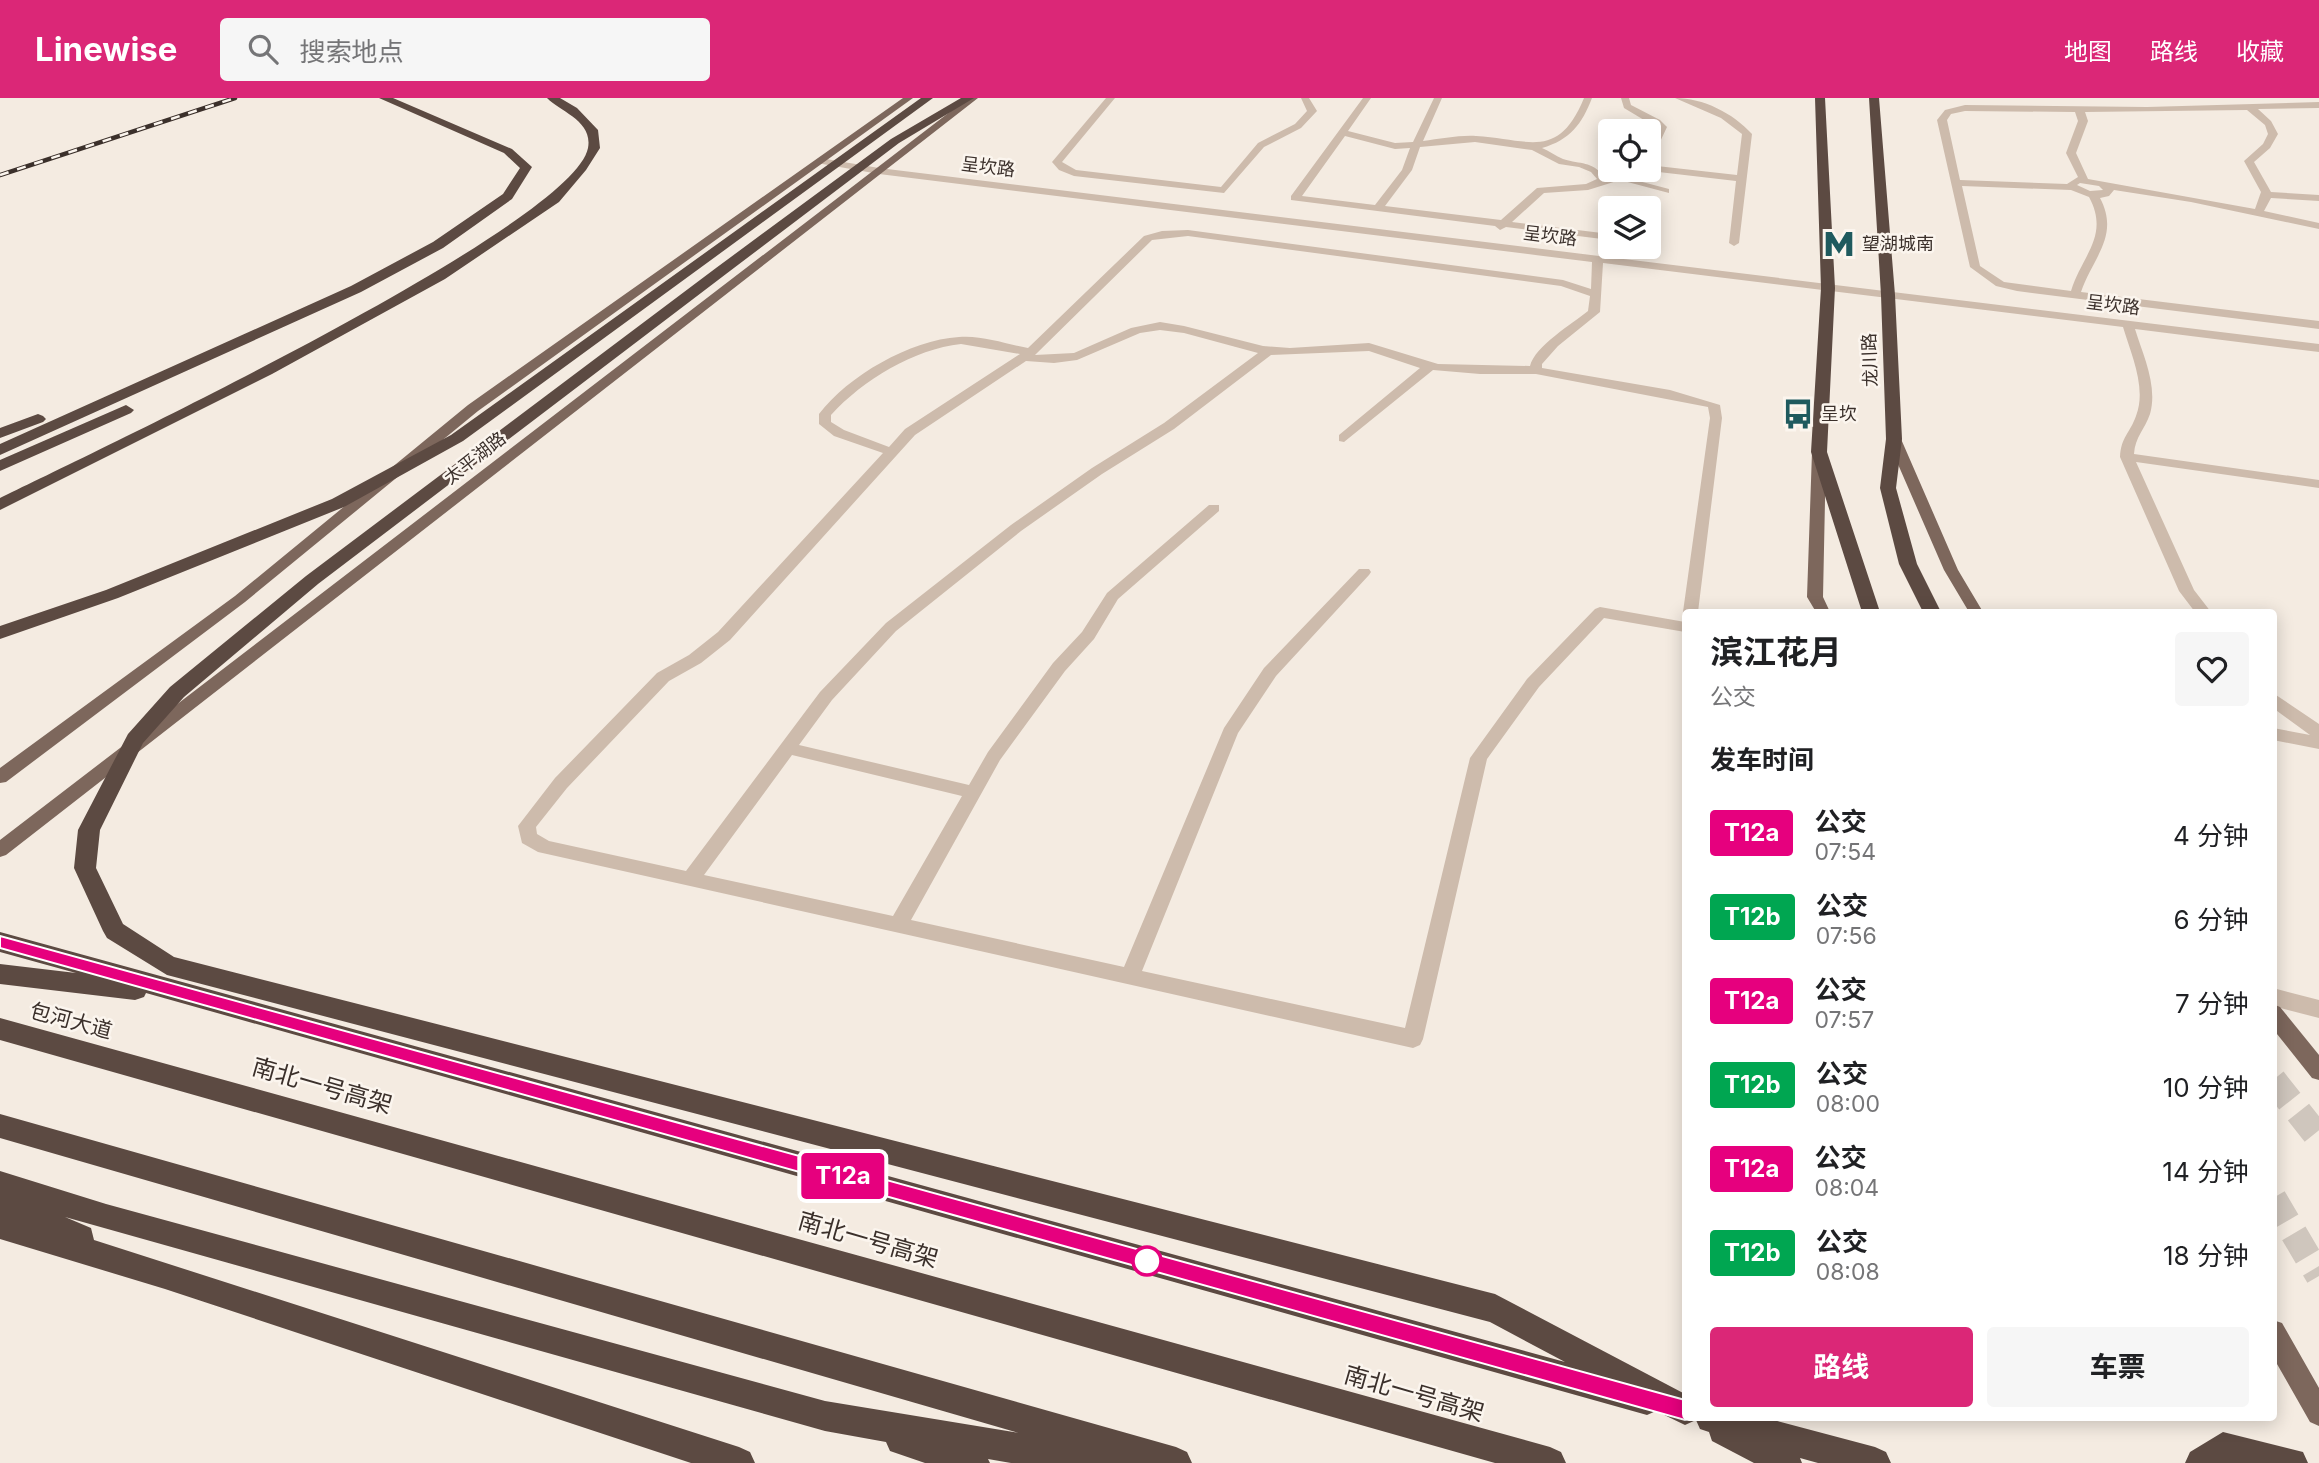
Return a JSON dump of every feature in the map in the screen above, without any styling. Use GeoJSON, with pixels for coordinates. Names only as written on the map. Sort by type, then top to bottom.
{"type":"FeatureCollection","features":[{"type":"Feature","properties":{"kind":"highway"},"geometry":{"type":"LineString","coordinates":[[0,450],[356,289],[438,246],[508,196],[526,167],[508,151],[384,98]]}},
{"type":"Feature","properties":{"kind":"highway"},"geometry":{"type":"LineString","coordinates":[[0,505],[267,371],[440,276],[555,199],[582,169],[594,148],[592,130],[573,110],[552,98]]}},
{"type":"Feature","properties":{"kind":"highway"},"geometry":{"type":"LineString","coordinates":[[928,98],[870,159],[312,580],[177,692],[135,739],[89,830],[85,868],[115,931],[167,965],[1495,1309],[1682,1408]]}},
{"type":"Feature","properties":{"kind":"highway"},"geometry":{"type":"LineString","coordinates":[[1820,98],[1828,288],[1819,452],[1870,609]]}},
{"type":"Feature","properties":{"kind":"highway","name":"龙川路"},"geometry":{"type":"LineString","coordinates":[[1874,98],[1888,295],[1894,439],[1888,488],[1908,564],[1930,609]]}},
{"type":"Feature","properties":{"kind":"highway"},"geometry":{"type":"LineString","coordinates":[[0,633],[112,594],[338,503],[457,438],[870,159]]}},
{"type":"Feature","properties":{"kind":"highway"},"geometry":{"type":"LineString","coordinates":[[0,466],[273,342],[514,226]]}},
{"type":"Feature","properties":{"kind":"highway"},"geometry":{"type":"LineString","coordinates":[[0,433],[189,366]]}},
{"type":"Feature","properties":{"kind":"highway"},"geometry":{"type":"LineString","coordinates":[[0,942],[1682,1409]]}},
{"type":"Feature","properties":{"kind":"highway"},"geometry":{"type":"LineString","coordinates":[[0,974],[203,998]]}},
{"type":"Feature","properties":{"kind":"highway","name":"包河大道"},"geometry":{"type":"LineString","coordinates":[[0,1029],[129,1063]]}},
{"type":"Feature","properties":{"kind":"highway","name":"南北一号高架"},"geometry":{"type":"LineString","coordinates":[[129,1063],[1550,1463]]}},
{"type":"Feature","properties":{"kind":"highway"},"geometry":{"type":"LineString","coordinates":[[0,1126],[1177,1463]]}},
{"type":"Feature","properties":{"kind":"highway"},"geometry":{"type":"LineString","coordinates":[[0,1184],[106,1217],[825,1416],[974,1463]]}},
{"type":"Feature","properties":{"kind":"highway"},"geometry":{"type":"LineString","coordinates":[[0,1203],[166,1275]]}},
{"type":"Feature","properties":{"kind":"highway"},"geometry":{"type":"LineString","coordinates":[[0,1226],[166,1275],[720,1460]]}},
{"type":"Feature","properties":{"kind":"highway"},"geometry":{"type":"LineString","coordinates":[[825,1416],[1103,1463]]}},
{"type":"Feature","properties":{"kind":"highway"},"geometry":{"type":"LineString","coordinates":[[1706,1421],[1786,1463]]}},
{"type":"Feature","properties":{"kind":"highway"},"geometry":{"type":"LineString","coordinates":[[1722,1421],[1875,1463]]}},
{"type":"Feature","properties":{"kind":"highway"},"geometry":{"type":"LineString","coordinates":[[2201,1463],[2223,1448],[2292,1463]]}},
{"type":"Feature","properties":{"kind":"main road","name":"太平湖路"},"geometry":{"type":"LineString","coordinates":[[0,777],[240,599],[473,408],[909,98]]}},
{"type":"Feature","properties":{"kind":"main road","name":"太平湖路"},"geometry":{"type":"LineString","coordinates":[[0,850],[870,159],[972,98]]}},
{"type":"Feature","properties":{"kind":"main road"},"geometry":{"type":"LineString","coordinates":[[1894,439],[1951,570],[1974,609]]}},
{"type":"Feature","properties":{"kind":"main road"},"geometry":{"type":"LineString","coordinates":[[1819,452],[1815,597],[1821,609]]}},
{"type":"Feature","properties":{"kind":"main road"},"geometry":{"type":"LineString","coordinates":[[2277,1018],[2319,1071]]}},
{"type":"Feature","properties":{"kind":"main road"},"geometry":{"type":"LineString","coordinates":[[2277,1339],[2319,1413]]}},
{"type":"Feature","properties":{"kind":"street"},"geometry":{"type":"LineString","coordinates":[[1111,98],[1057,162],[1062,168],[1074,173],[1224,190]]}},
{"type":"Feature","properties":{"kind":"street"},"geometry":{"type":"LineString","coordinates":[[1208,212],[1261,145],[1298,126],[1312,111],[1305,98]]}},
{"type":"Feature","properties":{"kind":"street"},"geometry":{"type":"LineString","coordinates":[[1367,98],[1295,198],[1598,235]]}},
{"type":"Feature","properties":{"kind":"street"},"geometry":{"type":"LineString","coordinates":[[1378,208],[1407,170],[1438,98]]}},
{"type":"Feature","properties":{"kind":"street"},"geometry":{"type":"LineString","coordinates":[[1534,147],[1557,141],[1570,131],[1581,118],[1588,98]]}},
{"type":"Feature","properties":{"kind":"street"},"geometry":{"type":"LineString","coordinates":[[1625,98],[1627,106],[1638,115],[1649,119]]}},
{"type":"Feature","properties":{"kind":"street"},"geometry":{"type":"LineString","coordinates":[[1679,98],[1702,105],[1737,122],[1747,134],[1734,243]]}},
{"type":"Feature","properties":{"kind":"street"},"geometry":{"type":"LineString","coordinates":[[2319,105],[2250,108],[1965,108],[1948,112],[1942,120],[1975,267],[2000,284],[2319,325]]}},
{"type":"Feature","properties":{"kind":"street"},"geometry":{"type":"LineString","coordinates":[[2250,108],[2272,124],[2276,133],[2274,139],[2249,161],[2267,194],[2266,203],[2258,212]]}},
{"type":"Feature","properties":{"kind":"street"},"geometry":{"type":"LineString","coordinates":[[2079,109],[2083,121],[2071,153],[2084,180]]}},
{"type":"Feature","properties":{"kind":"street"},"geometry":{"type":"LineString","coordinates":[[1342,132],[1395,146],[1475,139],[1534,147],[1562,162],[1588,167],[1598,176]]}},
{"type":"Feature","properties":{"kind":"street","name":"呈坎路"},"geometry":{"type":"LineString","coordinates":[[820,161],[870,159],[1208,212],[2319,348]]}},
{"type":"Feature","properties":{"kind":"street"},"geometry":{"type":"LineString","coordinates":[[1661,170],[1742,179]]}},
{"type":"Feature","properties":{"kind":"street"},"geometry":{"type":"LineString","coordinates":[[2072,187],[2071,183],[2084,180],[2319,226]]}},
{"type":"Feature","properties":{"kind":"street"},"geometry":{"type":"LineString","coordinates":[[1482,245],[1541,190],[1588,187],[1599,182]]}},
{"type":"Feature","properties":{"kind":"street"},"geometry":{"type":"LineString","coordinates":[[1634,182],[1665,191]]}},
{"type":"Feature","properties":{"kind":"street"},"geometry":{"type":"LineString","coordinates":[[1956,183],[2072,187],[2093,195],[2109,193],[2107,186]]}},
{"type":"Feature","properties":{"kind":"street"},"geometry":{"type":"LineString","coordinates":[[2267,194],[2319,198]]}},
{"type":"Feature","properties":{"kind":"street"},"geometry":{"type":"LineString","coordinates":[[2076,295],[2080,276],[2101,240],[2105,223],[2104,210],[2093,195]]}},
{"type":"Feature","properties":{"kind":"street"},"geometry":{"type":"LineString","coordinates":[[1596,294],[1563,283],[1188,233],[1162,234],[1148,238],[1027,354],[909,432],[723,636],[695,659],[663,677],[561,783],[527,826],[528,838],[544,848],[1413,1039],[1479,758],[1533,683],[1600,612],[1682,626]]}},
{"type":"Feature","properties":{"kind":"street"},"geometry":{"type":"LineString","coordinates":[[1536,370],[1536,363],[1554,343],[1594,312],[1598,259]]}},
{"type":"Feature","properties":{"kind":"street"},"geometry":{"type":"LineString","coordinates":[[2128,325],[2144,378],[2144,412],[2127,438],[2127,457],[2187,591],[2201,609]]}},
{"type":"Feature","properties":{"kind":"street"},"geometry":{"type":"LineString","coordinates":[[892,452],[839,433],[825,424],[825,414],[834,402],[883,370],[937,341],[962,340],[1066,359],[1138,329],[1159,326],[1289,354],[1343,346],[1372,347],[1430,366],[1451,369],[1536,370],[1568,379],[1692,398],[1714,405],[1716,418],[1691,609]]}},
{"type":"Feature","properties":{"kind":"street"},"geometry":{"type":"LineString","coordinates":[[690,880],[826,696],[891,628],[1016,528],[1097,471],[1169,426],[1268,351]]}},
{"type":"Feature","properties":{"kind":"street"},"geometry":{"type":"LineString","coordinates":[[1344,438],[1430,366]]}},
{"type":"Feature","properties":{"kind":"street"},"geometry":{"type":"LineString","coordinates":[[2127,457],[2319,484]]}},
{"type":"Feature","properties":{"kind":"street"},"geometry":{"type":"LineString","coordinates":[[898,925],[994,756],[1038,695],[1088,635],[1112,596],[1214,508]]}},
{"type":"Feature","properties":{"kind":"street"},"geometry":{"type":"LineString","coordinates":[[1130,977],[1230,732],[1270,672],[1364,572]]}},
{"type":"Feature","properties":{"kind":"street"},"geometry":{"type":"LineString","coordinates":[[2277,702],[2319,733]]}},
{"type":"Feature","properties":{"kind":"street"},"geometry":{"type":"LineString","coordinates":[[2277,735],[2319,743]]}},
{"type":"Feature","properties":{"kind":"street"},"geometry":{"type":"LineString","coordinates":[[787,748],[973,792]]}},
{"type":"Feature","properties":{"kind":"street"},"geometry":{"type":"LineString","coordinates":[[2277,998],[2319,1009]]}},
{"type":"Feature","properties":{"kind":"tunnel"},"geometry":{"type":"LineString","coordinates":[[2277,1085],[2319,1138]]}},
{"type":"Feature","properties":{"kind":"tunnel"},"geometry":{"type":"LineString","coordinates":[[2277,1205],[2319,1276]]}},
{"type":"Feature","properties":{"kind":"railway"},"geometry":{"type":"LineString","coordinates":[[0,175],[235,98]]}},
{"type":"Feature","properties":{"kind":"bus line","name":"T12a"},"geometry":{"type":"LineString","coordinates":[[0,942],[1682,1409]]}},
{"type":"Feature","properties":{"kind":"place","name":"望湖城南"},"geometry":{"type":"Point","coordinates":[1839,244]}},
{"type":"Feature","properties":{"kind":"place","name":"呈坎"},"geometry":{"type":"Point","coordinates":[1798,414]}}]}
